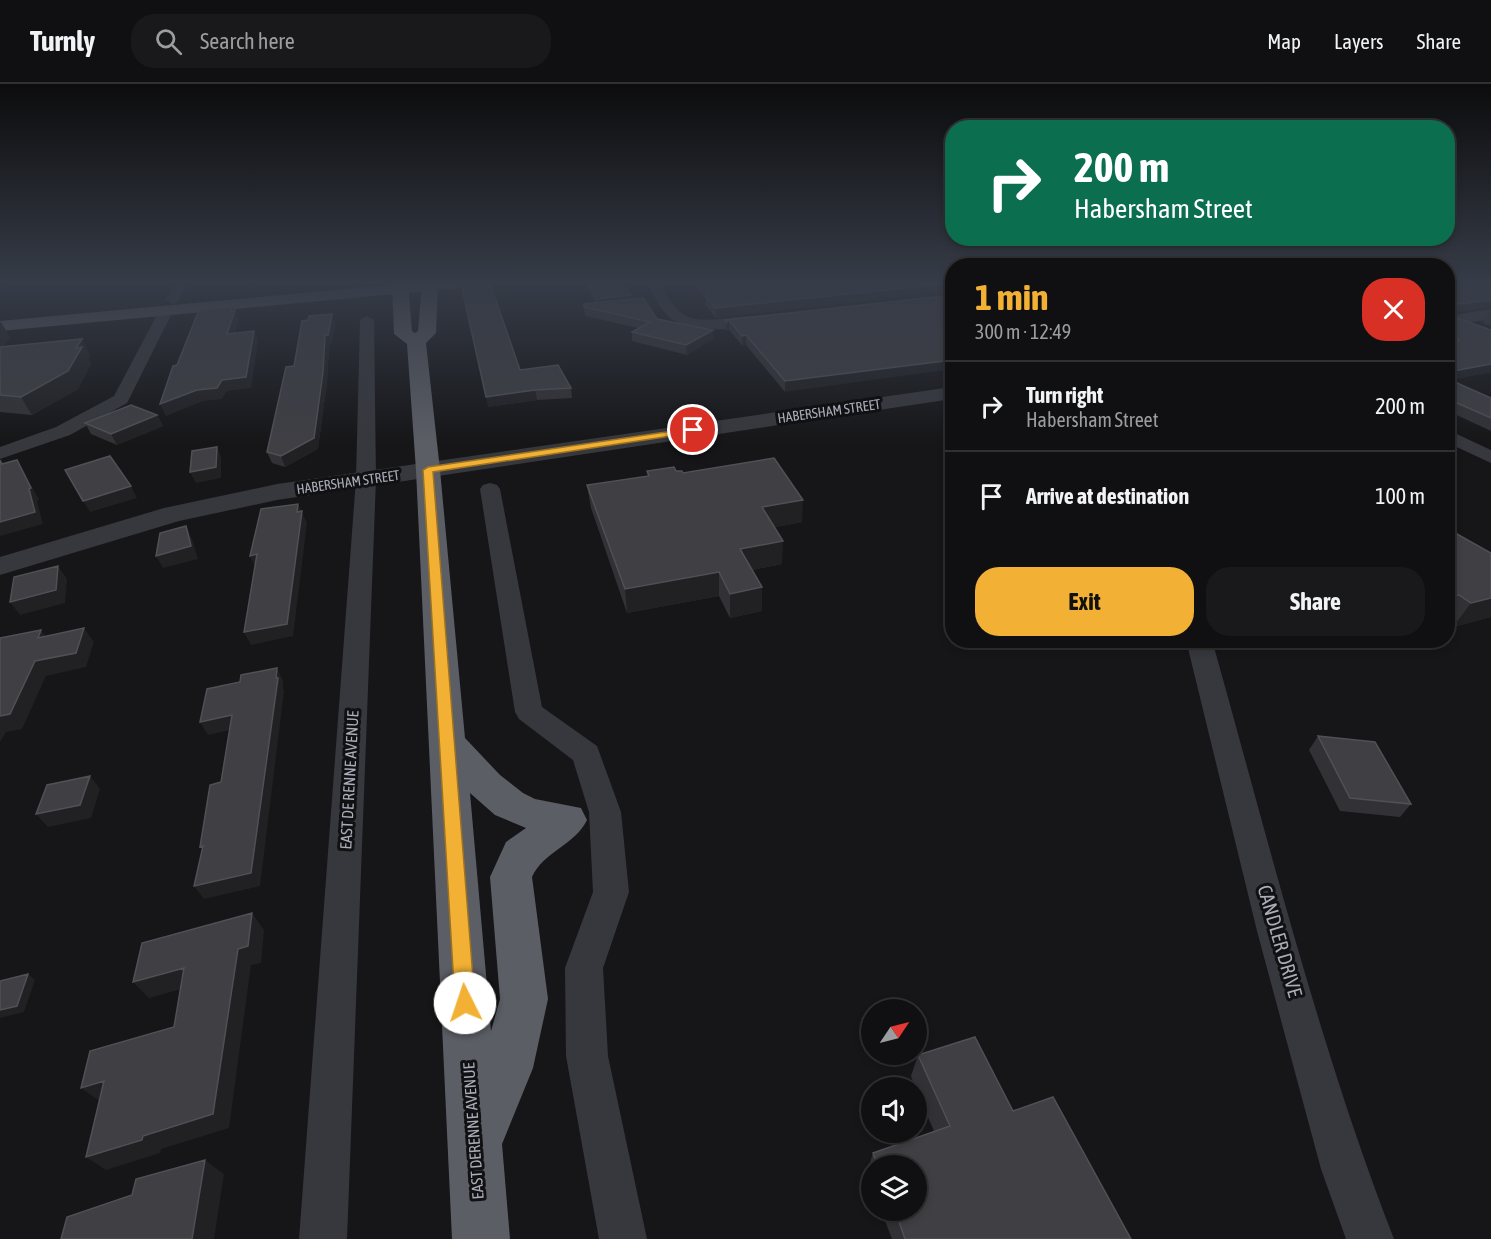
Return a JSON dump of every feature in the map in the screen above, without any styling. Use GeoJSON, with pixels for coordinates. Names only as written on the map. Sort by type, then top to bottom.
{"type":"FeatureCollection","features":[{"type":"Feature","properties":{"kind":"highway","name":"EAST DERENNE AVENUE"},"geometry":{"type":"LineString","coordinates":[[408,337],[416,341],[428,470],[481,1239]]}},
{"type":"Feature","properties":{"kind":"highway"},"geometry":{"type":"LineString","coordinates":[[416,341],[422,337]]}},
{"type":"Feature","properties":{"kind":"highway"},"geometry":{"type":"LineString","coordinates":[[447,742],[495,795],[514,808],[534,815],[567,820],[521,854],[511,878],[525,999],[507,1068],[474,1145]]}},
{"type":"Feature","properties":{"kind":"street"},"geometry":{"type":"LineString","coordinates":[[0,453],[63,431],[121,399],[153,337]]}},
{"type":"Feature","properties":{"kind":"street","name":"EAST DE RENNE AVENUE"},"geometry":{"type":"LineString","coordinates":[[323,1239],[366,479],[367,337]]}},
{"type":"Feature","properties":{"kind":"street","name":"HABERSHAM STREET"},"geometry":{"type":"LineString","coordinates":[[0,566],[173,514],[277,492],[945,394]]}},
{"type":"Feature","properties":{"kind":"street"},"geometry":{"type":"LineString","coordinates":[[1455,439],[1491,457]]}},
{"type":"Feature","properties":{"kind":"street"},"geometry":{"type":"LineString","coordinates":[[490,489],[529,712],[586,754],[605,812],[611,892],[584,968],[587,1056],[623,1239]]}},
{"type":"Feature","properties":{"kind":"street","name":"CANDLER DRIVE"},"geometry":{"type":"LineString","coordinates":[[1201,648],[1275,931],[1344,1169],[1370,1239]]}},
{"type":"Feature","properties":{"kind":"building"},"geometry":{"type":"Polygon","coordinates":[[[188,337],[253,337],[246,377],[222,380],[217,388],[197,390],[160,404],[173,366],[177,365],[188,337]]]}},
{"type":"Feature","properties":{"kind":"building"},"geometry":{"type":"Polygon","coordinates":[[[299,337],[325,337],[323,372],[314,438],[281,456],[267,452],[286,367],[294,366],[299,337]]]}},
{"type":"Feature","properties":{"kind":"building"},"geometry":{"type":"Polygon","coordinates":[[[473,337],[509,337],[520,370],[558,365],[571,388],[535,390],[486,397],[473,337]]]}},
{"type":"Feature","properties":{"kind":"building"},"geometry":{"type":"Polygon","coordinates":[[[652,337],[701,337],[686,345],[652,337]]]}},
{"type":"Feature","properties":{"kind":"building"},"geometry":{"type":"Polygon","coordinates":[[[748,337],[945,337],[945,361],[785,381],[748,337]]]}},
{"type":"Feature","properties":{"kind":"building"},"geometry":{"type":"Polygon","coordinates":[[[1455,337],[1491,337],[1491,364],[1455,371],[1455,340],[1460,340],[1455,337]]]}},
{"type":"Feature","properties":{"kind":"building"},"geometry":{"type":"Polygon","coordinates":[[[82,339],[76,348],[82,347],[68,371],[21,397],[0,395],[0,347],[82,339]]]}},
{"type":"Feature","properties":{"kind":"building"},"geometry":{"type":"Polygon","coordinates":[[[1455,382],[1491,398],[1491,418],[1455,402],[1455,382]]]}},
{"type":"Feature","properties":{"kind":"building"},"geometry":{"type":"Polygon","coordinates":[[[131,405],[157,415],[111,434],[85,423],[131,405]]]}},
{"type":"Feature","properties":{"kind":"building"},"geometry":{"type":"Polygon","coordinates":[[[217,447],[216,467],[190,472],[192,451],[217,447]]]}},
{"type":"Feature","properties":{"kind":"building"},"geometry":{"type":"Polygon","coordinates":[[[110,456],[131,486],[83,501],[65,470],[110,456]]]}},
{"type":"Feature","properties":{"kind":"building"},"geometry":{"type":"Polygon","coordinates":[[[774,458],[803,500],[762,507],[783,541],[740,549],[762,587],[730,594],[719,572],[625,589],[587,485],[649,476],[647,471],[674,467],[676,471],[683,473],[774,458]]]}},
{"type":"Feature","properties":{"kind":"building"},"geometry":{"type":"Polygon","coordinates":[[[0,460],[2,464],[17,460],[31,488],[29,489],[35,512],[0,522],[0,460]]]}},
{"type":"Feature","properties":{"kind":"building"},"geometry":{"type":"Polygon","coordinates":[[[298,504],[297,512],[302,511],[287,624],[244,632],[257,554],[250,556],[261,509],[298,504]]]}},
{"type":"Feature","properties":{"kind":"building"},"geometry":{"type":"Polygon","coordinates":[[[186,526],[191,546],[156,556],[160,533],[186,526]]]}},
{"type":"Feature","properties":{"kind":"building"},"geometry":{"type":"Polygon","coordinates":[[[1455,533],[1491,553],[1491,598],[1471,603],[1459,595],[1455,596],[1455,533]]]}},
{"type":"Feature","properties":{"kind":"building"},"geometry":{"type":"Polygon","coordinates":[[[58,566],[56,590],[10,602],[14,577],[58,566]]]}},
{"type":"Feature","properties":{"kind":"building"},"geometry":{"type":"Polygon","coordinates":[[[84,628],[76,653],[35,661],[10,714],[0,716],[0,638],[41,630],[38,638],[84,628]]]}},
{"type":"Feature","properties":{"kind":"building"},"geometry":{"type":"Polygon","coordinates":[[[277,668],[276,678],[278,678],[251,873],[194,886],[203,846],[200,847],[210,785],[221,782],[232,715],[200,722],[207,689],[240,682],[241,675],[277,668]]]}},
{"type":"Feature","properties":{"kind":"building"},"geometry":{"type":"Polygon","coordinates":[[[1318,736],[1375,742],[1411,804],[1350,798],[1318,736]]]}},
{"type":"Feature","properties":{"kind":"building"},"geometry":{"type":"Polygon","coordinates":[[[90,776],[80,805],[36,814],[47,785],[90,776]]]}},
{"type":"Feature","properties":{"kind":"building"},"geometry":{"type":"Polygon","coordinates":[[[252,913],[248,946],[238,949],[213,1114],[143,1136],[142,1140],[86,1157],[104,1081],[81,1088],[90,1051],[174,1027],[184,968],[133,982],[142,943],[252,913]]]}},
{"type":"Feature","properties":{"kind":"building"},"geometry":{"type":"Polygon","coordinates":[[[28,974],[17,1006],[0,1010],[0,981],[28,974]]]}},
{"type":"Feature","properties":{"kind":"building"},"geometry":{"type":"Polygon","coordinates":[[[975,1037],[1013,1111],[1053,1097],[1131,1239],[905,1239],[899,1221],[927,1221],[927,1155],[874,1155],[873,1153],[902,1143],[927,1143],[927,1134],[950,1126],[923,1065],[927,1065],[927,1052],[975,1037]]]}},
{"type":"Feature","properties":{"kind":"building"},"geometry":{"type":"Polygon","coordinates":[[[205,1160],[192,1239],[61,1239],[67,1217],[132,1195],[136,1179],[205,1160]]]}},
{"type":"Feature","properties":{"kind":"route"},"geometry":{"type":"LineString","coordinates":[[465,1003],[428,470],[693,430]]}}]}
